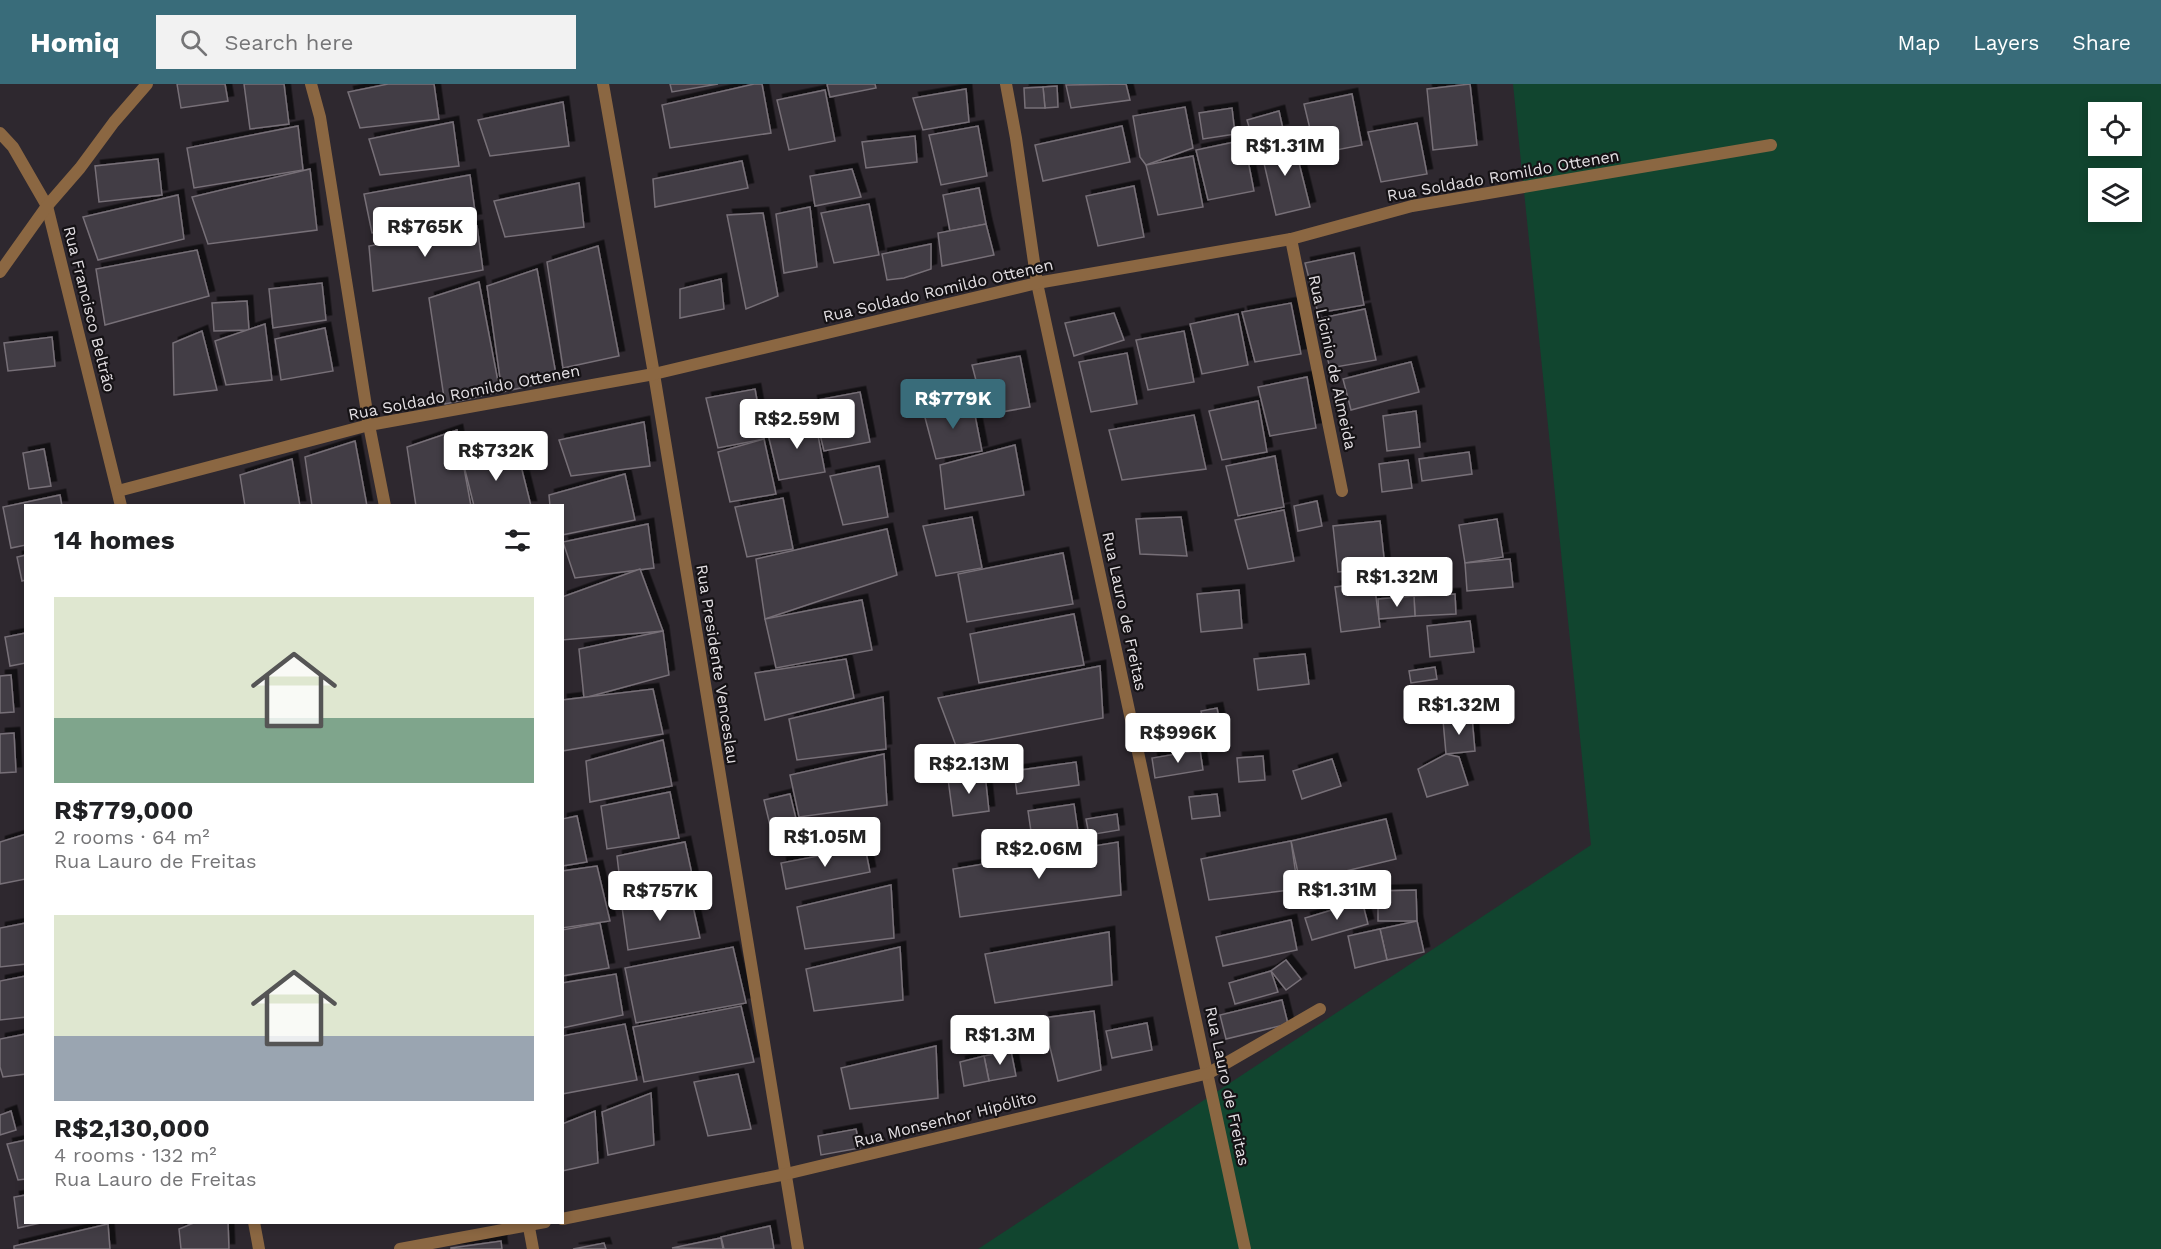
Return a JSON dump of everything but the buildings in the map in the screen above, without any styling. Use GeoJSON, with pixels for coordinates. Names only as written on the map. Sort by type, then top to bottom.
{"type":"FeatureCollection","features":[{"type":"Feature","properties":{"kind":"street"},"geometry":{"type":"LineString","coordinates":[[0,272],[46,206],[80,168],[114,122],[147,84]]}},
{"type":"Feature","properties":{"kind":"street"},"geometry":{"type":"LineString","coordinates":[[311,84],[320,117],[369,425],[385,504]]}},
{"type":"Feature","properties":{"kind":"street","name":"Rua Presidente Venceslau"},"geometry":{"type":"LineString","coordinates":[[603,84],[654,374],[798,1249]]}},
{"type":"Feature","properties":{"kind":"street","name":"Rua Lauro de Freitas"},"geometry":{"type":"LineString","coordinates":[[1006,84],[1037,283],[1209,1072],[1245,1249]]}},
{"type":"Feature","properties":{"kind":"street","name":"Rua Francisco Beltrão"},"geometry":{"type":"LineString","coordinates":[[0,133],[13,147],[46,206],[121,504]]}},
{"type":"Feature","properties":{"kind":"street","name":"Rua Soldado Romildo Ottenen"},"geometry":{"type":"LineString","coordinates":[[118,491],[369,425],[654,374],[1037,283],[1291,239],[1412,206],[1771,145]]}},
{"type":"Feature","properties":{"kind":"street","name":"Rua Licinio de Almeida"},"geometry":{"type":"LineString","coordinates":[[1291,239],[1342,491]]}},
{"type":"Feature","properties":{"kind":"street","name":"Rua Monsenhor Hipólito"},"geometry":{"type":"LineString","coordinates":[[564,1219],[786,1174],[1209,1072],[1320,1009]]}},
{"type":"Feature","properties":{"kind":"street"},"geometry":{"type":"LineString","coordinates":[[254,1224],[259,1249]]}},
{"type":"Feature","properties":{"kind":"street"},"geometry":{"type":"LineString","coordinates":[[400,1249],[529,1224],[533,1249]]}},
{"type":"Feature","properties":{"kind":"green space"},"geometry":{"type":"Polygon","coordinates":[[[1513,84],[2161,84],[2161,1249],[978,1249],[1591,845],[1513,84]]]}}]}
